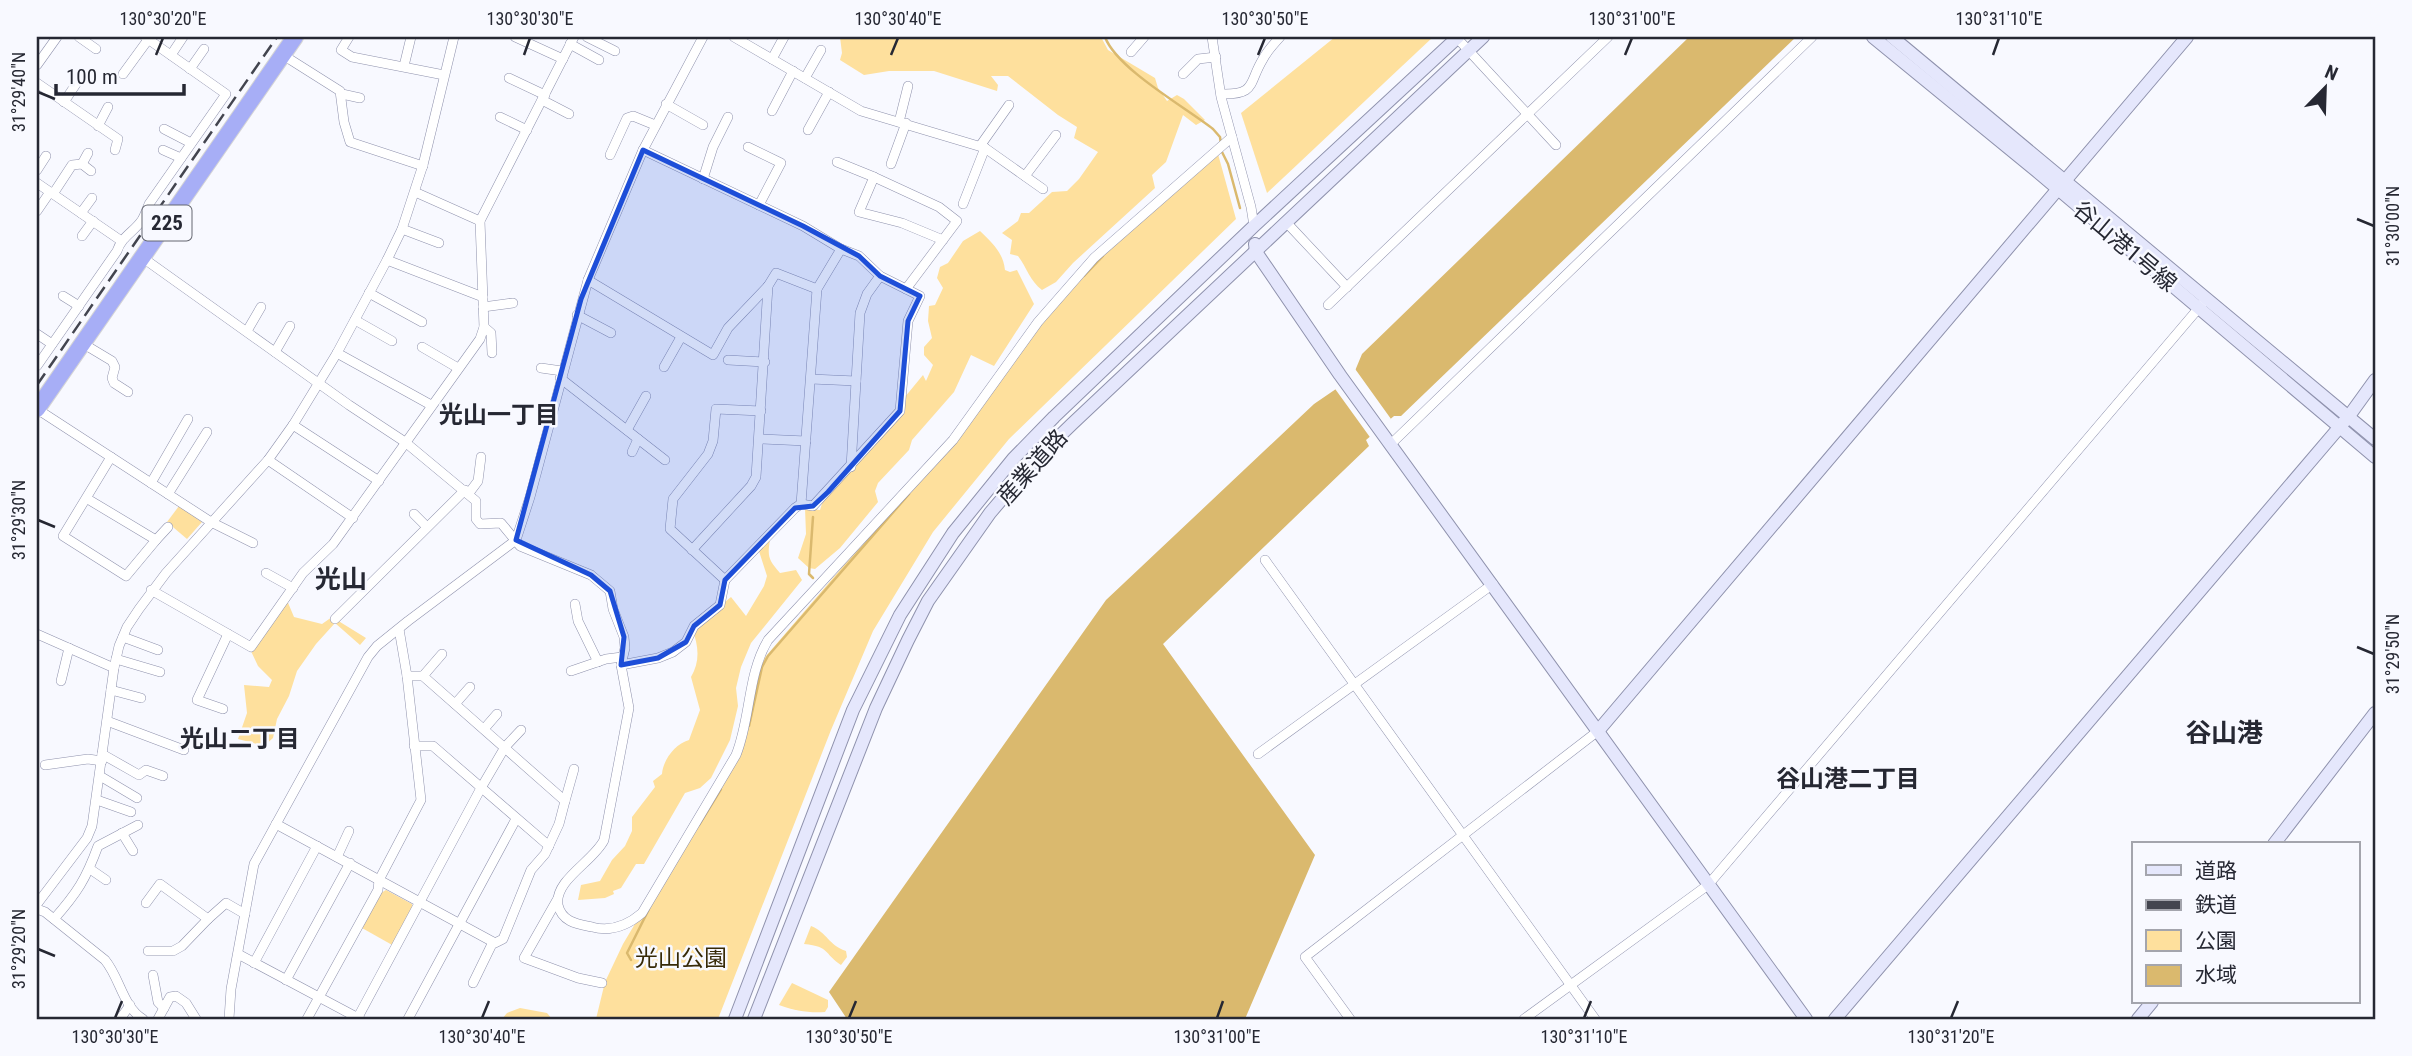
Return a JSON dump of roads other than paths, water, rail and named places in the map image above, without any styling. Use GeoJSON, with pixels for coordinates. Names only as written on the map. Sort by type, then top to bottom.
{"type":"FeatureCollection","features":[{"type":"Feature","properties":{"kind":"highway","name":"225"},"geometry":{"type":"LineString","coordinates":[[37,409],[295,37]]}},
{"type":"Feature","properties":{"kind":"street"},"geometry":{"type":"LineString","coordinates":[[37,65],[57,37]]}},
{"type":"Feature","properties":{"kind":"street"},"geometry":{"type":"LineString","coordinates":[[79,37],[96,49]]}},
{"type":"Feature","properties":{"kind":"street"},"geometry":{"type":"LineString","coordinates":[[37,366],[117,251],[120,240],[143,218],[149,204],[226,94],[148,37],[123,74]]}},
{"type":"Feature","properties":{"kind":"street"},"geometry":{"type":"LineString","coordinates":[[171,55],[183,37]]}},
{"type":"Feature","properties":{"kind":"street"},"geometry":{"type":"LineString","coordinates":[[349,37],[341,50],[352,57],[444,75]]}},
{"type":"Feature","properties":{"kind":"street"},"geometry":{"type":"LineString","coordinates":[[404,66],[411,37]]}},
{"type":"Feature","properties":{"kind":"street"},"geometry":{"type":"LineString","coordinates":[[144,1019],[136,1015],[112,968],[37,907],[87,838],[92,826],[115,664],[123,637],[151,590],[268,460],[337,353],[402,229],[423,166],[454,37]]}},
{"type":"Feature","properties":{"kind":"street"},"geometry":{"type":"LineString","coordinates":[[515,37],[563,59]]}},
{"type":"Feature","properties":{"kind":"street"},"geometry":{"type":"LineString","coordinates":[[587,37],[615,51]]}},
{"type":"Feature","properties":{"kind":"street"},"geometry":{"type":"LineString","coordinates":[[229,1019],[231,989],[254,864],[368,657],[399,628],[516,540],[588,280],[643,150],[703,37]]}},
{"type":"Feature","properties":{"kind":"street"},"geometry":{"type":"LineString","coordinates":[[734,37],[861,111],[983,147],[1043,189]]}},
{"type":"Feature","properties":{"kind":"street"},"geometry":{"type":"LineString","coordinates":[[772,59],[784,37]]}},
{"type":"Feature","properties":{"kind":"street"},"geometry":{"type":"LineString","coordinates":[[1131,52],[1144,37]]}},
{"type":"Feature","properties":{"kind":"street"},"geometry":{"type":"LineString","coordinates":[[1212,37],[1225,142],[1251,207],[1256,252],[1340,375],[1806,1019]]}},
{"type":"Feature","properties":{"kind":"street"},"geometry":{"type":"LineString","coordinates":[[1221,94],[1239,94],[1249,87],[1262,59],[1280,37]]}},
{"type":"Feature","properties":{"kind":"street","name":"産業道路"},"geometry":{"type":"LineString","coordinates":[[754,1019],[876,708],[928,601],[990,513],[1036,459],[1483,37]]}},
{"type":"Feature","properties":{"kind":"street"},"geometry":{"type":"LineString","coordinates":[[1328,305],[1608,37]]}},
{"type":"Feature","properties":{"kind":"street"},"geometry":{"type":"LineString","coordinates":[[1388,439],[1812,37]]}},
{"type":"Feature","properties":{"kind":"street","name":"谷山港1号線"},"geometry":{"type":"LineString","coordinates":[[1873,37],[2062,184]]}},
{"type":"Feature","properties":{"kind":"street","name":"谷山港1号線"},"geometry":{"type":"LineString","coordinates":[[1892,37],[2375,457]]}},
{"type":"Feature","properties":{"kind":"street"},"geometry":{"type":"LineString","coordinates":[[1350,1019],[1306,957],[1598,731],[2187,37]]}},
{"type":"Feature","properties":{"kind":"street"},"geometry":{"type":"LineString","coordinates":[[1458,38],[1556,145]]}},
{"type":"Feature","properties":{"kind":"street","name":"産業道路"},"geometry":{"type":"LineString","coordinates":[[734,1019],[853,710],[900,615],[953,533],[1013,459],[1054,417],[1254,226],[1458,38]]}},
{"type":"Feature","properties":{"kind":"street"},"geometry":{"type":"LineString","coordinates":[[151,590],[251,647],[303,573],[333,544],[480,339],[484,327],[480,221],[572,41],[599,60]]}},
{"type":"Feature","properties":{"kind":"street"},"geometry":{"type":"LineString","coordinates":[[190,69],[204,49]]}},
{"type":"Feature","properties":{"kind":"street"},"geometry":{"type":"LineString","coordinates":[[805,78],[821,50]]}},
{"type":"Feature","properties":{"kind":"street"},"geometry":{"type":"LineString","coordinates":[[283,55],[342,94],[360,98]]}},
{"type":"Feature","properties":{"kind":"street"},"geometry":{"type":"LineString","coordinates":[[1182,74],[1198,59],[1216,57]]}},
{"type":"Feature","properties":{"kind":"street"},"geometry":{"type":"LineString","coordinates":[[772,111],[793,71]]}},
{"type":"Feature","properties":{"kind":"street"},"geometry":{"type":"LineString","coordinates":[[64,102],[80,78]]}},
{"type":"Feature","properties":{"kind":"street"},"geometry":{"type":"LineString","coordinates":[[509,78],[569,114]]}},
{"type":"Feature","properties":{"kind":"street"},"geometry":{"type":"LineString","coordinates":[[37,83],[98,126],[119,134],[116,150]]}},
{"type":"Feature","properties":{"kind":"street"},"geometry":{"type":"LineString","coordinates":[[891,164],[908,86]]}},
{"type":"Feature","properties":{"kind":"street"},"geometry":{"type":"LineString","coordinates":[[808,130],[829,92]]}},
{"type":"Feature","properties":{"kind":"street"},"geometry":{"type":"LineString","coordinates":[[342,94],[344,122],[350,142],[423,166]]}},
{"type":"Feature","properties":{"kind":"street"},"geometry":{"type":"LineString","coordinates":[[666,104],[704,125]]}},
{"type":"Feature","properties":{"kind":"street"},"geometry":{"type":"LineString","coordinates":[[963,204],[983,147],[1009,104]]}},
{"type":"Feature","properties":{"kind":"street"},"geometry":{"type":"LineString","coordinates":[[98,126],[108,107]]}},
{"type":"Feature","properties":{"kind":"street"},"geometry":{"type":"LineString","coordinates":[[610,155],[626,117],[633,116],[655,125]]}},
{"type":"Feature","properties":{"kind":"street"},"geometry":{"type":"LineString","coordinates":[[499,117],[527,130]]}},
{"type":"Feature","properties":{"kind":"street"},"geometry":{"type":"LineString","coordinates":[[704,179],[713,147],[728,117]]}},
{"type":"Feature","properties":{"kind":"street"},"geometry":{"type":"LineString","coordinates":[[164,129],[191,143]]}},
{"type":"Feature","properties":{"kind":"street"},"geometry":{"type":"LineString","coordinates":[[1025,176],[1056,135]]}},
{"type":"Feature","properties":{"kind":"street"},"geometry":{"type":"LineString","coordinates":[[557,900],[560,913],[566,919],[601,929],[628,924],[642,913],[736,755],[743,735],[756,664],[768,640],[953,440],[1038,322],[1094,258],[1225,142]]}},
{"type":"Feature","properties":{"kind":"street"},"geometry":{"type":"LineString","coordinates":[[748,147],[781,163],[759,205]]}},
{"type":"Feature","properties":{"kind":"street"},"geometry":{"type":"LineString","coordinates":[[163,150],[181,158]]}},
{"type":"Feature","properties":{"kind":"street"},"geometry":{"type":"LineString","coordinates":[[571,671],[598,662],[658,658],[673,652],[686,642],[694,626],[720,605],[725,580],[795,508],[801,504],[813,506],[851,467],[900,411],[908,321],[920,296],[880,276],[859,256],[841,249],[803,226],[643,150]]}},
{"type":"Feature","properties":{"kind":"street"},"geometry":{"type":"LineString","coordinates":[[82,164],[88,153]]}},
{"type":"Feature","properties":{"kind":"street"},"geometry":{"type":"LineString","coordinates":[[37,170],[46,156]]}},
{"type":"Feature","properties":{"kind":"street"},"geometry":{"type":"LineString","coordinates":[[837,163],[939,207],[957,221],[906,289]]}},
{"type":"Feature","properties":{"kind":"street"},"geometry":{"type":"LineString","coordinates":[[37,211],[72,166],[82,164],[91,171]]}},
{"type":"Feature","properties":{"kind":"street"},"geometry":{"type":"LineString","coordinates":[[874,177],[859,212],[902,223],[943,240]]}},
{"type":"Feature","properties":{"kind":"street"},"geometry":{"type":"LineString","coordinates":[[37,183],[120,240]]}},
{"type":"Feature","properties":{"kind":"street"},"geometry":{"type":"LineString","coordinates":[[415,192],[480,221]]}},
{"type":"Feature","properties":{"kind":"street"},"geometry":{"type":"LineString","coordinates":[[81,214],[92,198]]}},
{"type":"Feature","properties":{"kind":"street"},"geometry":{"type":"LineString","coordinates":[[82,236],[93,221]]}},
{"type":"Feature","properties":{"kind":"street"},"geometry":{"type":"LineString","coordinates":[[1286,222],[1347,287]]}},
{"type":"Feature","properties":{"kind":"street"},"geometry":{"type":"LineString","coordinates":[[402,229],[439,243]]}},
{"type":"Feature","properties":{"kind":"street"},"geometry":{"type":"LineString","coordinates":[[801,504],[817,289],[841,249]]}},
{"type":"Feature","properties":{"kind":"street"},"geometry":{"type":"LineString","coordinates":[[143,258],[405,442],[467,491],[476,501],[476,519],[480,524],[501,523],[520,546],[591,575],[610,591],[613,609],[624,637],[622,661],[629,708],[604,840],[599,849],[561,887],[557,900],[524,958],[578,978],[602,983]]}},
{"type":"Feature","properties":{"kind":"street"},"geometry":{"type":"LineString","coordinates":[[387,260],[483,297]]}},
{"type":"Feature","properties":{"kind":"street"},"geometry":{"type":"LineString","coordinates":[[588,280],[713,355],[728,328],[768,286],[776,273],[817,289]]}},
{"type":"Feature","properties":{"kind":"street"},"geometry":{"type":"LineString","coordinates":[[851,467],[860,313],[867,294],[880,276]]}},
{"type":"Feature","properties":{"kind":"street"},"geometry":{"type":"LineString","coordinates":[[692,550],[751,486],[759,468],[768,286]]}},
{"type":"Feature","properties":{"kind":"street"},"geometry":{"type":"LineString","coordinates":[[369,293],[422,322]]}},
{"type":"Feature","properties":{"kind":"street"},"geometry":{"type":"LineString","coordinates":[[63,296],[79,306]]}},
{"type":"Feature","properties":{"kind":"street"},"geometry":{"type":"LineString","coordinates":[[483,307],[513,303]]}},
{"type":"Feature","properties":{"kind":"street"},"geometry":{"type":"LineString","coordinates":[[1524,1019],[1708,885],[2202,304]]}},
{"type":"Feature","properties":{"kind":"street","name":"谷山港1号線"},"geometry":{"type":"LineString","coordinates":[[2202,304],[2349,416],[2375,439]]}},
{"type":"Feature","properties":{"kind":"street"},"geometry":{"type":"LineString","coordinates":[[247,331],[261,307]]}},
{"type":"Feature","properties":{"kind":"street"},"geometry":{"type":"LineString","coordinates":[[577,315],[611,333]]}},
{"type":"Feature","properties":{"kind":"street"},"geometry":{"type":"LineString","coordinates":[[355,320],[392,341]]}},
{"type":"Feature","properties":{"kind":"street"},"geometry":{"type":"LineString","coordinates":[[275,352],[290,326]]}},
{"type":"Feature","properties":{"kind":"street"},"geometry":{"type":"LineString","coordinates":[[484,327],[491,334],[492,353]]}},
{"type":"Feature","properties":{"kind":"street"},"geometry":{"type":"LineString","coordinates":[[37,334],[52,344]]}},
{"type":"Feature","properties":{"kind":"street"},"geometry":{"type":"LineString","coordinates":[[664,367],[681,337]]}},
{"type":"Feature","properties":{"kind":"street"},"geometry":{"type":"LineString","coordinates":[[82,343],[112,361],[115,367],[112,379],[114,383],[128,392]]}},
{"type":"Feature","properties":{"kind":"street"},"geometry":{"type":"LineString","coordinates":[[422,347],[458,368]]}},
{"type":"Feature","properties":{"kind":"street"},"geometry":{"type":"LineString","coordinates":[[337,353],[431,405]]}},
{"type":"Feature","properties":{"kind":"street"},"geometry":{"type":"LineString","coordinates":[[728,360],[765,362]]}},
{"type":"Feature","properties":{"kind":"street"},"geometry":{"type":"LineString","coordinates":[[541,368],[561,374],[665,460]]}},
{"type":"Feature","properties":{"kind":"street"},"geometry":{"type":"LineString","coordinates":[[811,379],[856,381]]}},
{"type":"Feature","properties":{"kind":"street"},"geometry":{"type":"LineString","coordinates":[[1835,1019],[2349,416],[2375,380]]}},
{"type":"Feature","properties":{"kind":"street"},"geometry":{"type":"LineString","coordinates":[[627,430],[646,396]]}},
{"type":"Feature","properties":{"kind":"street"},"geometry":{"type":"LineString","coordinates":[[37,409],[211,522],[253,543]]}},
{"type":"Feature","properties":{"kind":"street"},"geometry":{"type":"LineString","coordinates":[[725,580],[670,530],[673,499],[708,454],[713,442],[716,409],[761,411]]}},
{"type":"Feature","properties":{"kind":"street"},"geometry":{"type":"LineString","coordinates":[[150,483],[188,419]]}},
{"type":"Feature","properties":{"kind":"street"},"geometry":{"type":"LineString","coordinates":[[293,425],[379,481]]}},
{"type":"Feature","properties":{"kind":"street"},"geometry":{"type":"LineString","coordinates":[[168,494],[207,432]]}},
{"type":"Feature","properties":{"kind":"street"},"geometry":{"type":"LineString","coordinates":[[632,452],[638,439]]}},
{"type":"Feature","properties":{"kind":"street"},"geometry":{"type":"LineString","coordinates":[[760,439],[806,441]]}},
{"type":"Feature","properties":{"kind":"street"},"geometry":{"type":"LineString","coordinates":[[111,457],[63,536],[127,576],[168,527]]}},
{"type":"Feature","properties":{"kind":"street"},"geometry":{"type":"LineString","coordinates":[[335,619],[427,527],[478,481],[481,457]]}},
{"type":"Feature","properties":{"kind":"street"},"geometry":{"type":"LineString","coordinates":[[268,460],[352,518]]}},
{"type":"Feature","properties":{"kind":"street"},"geometry":{"type":"LineString","coordinates":[[86,498],[156,540]]}},
{"type":"Feature","properties":{"kind":"street"},"geometry":{"type":"LineString","coordinates":[[414,514],[427,527]]}},
{"type":"Feature","properties":{"kind":"street"},"geometry":{"type":"LineString","coordinates":[[1265,560],[1595,1019]]}},
{"type":"Feature","properties":{"kind":"street"},"geometry":{"type":"LineString","coordinates":[[266,573],[293,588]]}},
{"type":"Feature","properties":{"kind":"street"},"geometry":{"type":"LineString","coordinates":[[1258,754],[1493,584]]}},
{"type":"Feature","properties":{"kind":"street"},"geometry":{"type":"LineString","coordinates":[[575,604],[578,621],[598,662]]}},
{"type":"Feature","properties":{"kind":"street"},"geometry":{"type":"LineString","coordinates":[[307,1019],[378,890],[379,880],[421,800],[399,628]]}},
{"type":"Feature","properties":{"kind":"street"},"geometry":{"type":"LineString","coordinates":[[37,634],[115,664],[160,673]]}},
{"type":"Feature","properties":{"kind":"street"},"geometry":{"type":"LineString","coordinates":[[223,709],[197,700],[228,634]]}},
{"type":"Feature","properties":{"kind":"street"},"geometry":{"type":"LineString","coordinates":[[123,637],[158,650]]}},
{"type":"Feature","properties":{"kind":"street"},"geometry":{"type":"LineString","coordinates":[[61,681],[69,648]]}},
{"type":"Feature","properties":{"kind":"street"},"geometry":{"type":"LineString","coordinates":[[423,676],[442,654]]}},
{"type":"Feature","properties":{"kind":"street"},"geometry":{"type":"LineString","coordinates":[[407,676],[423,676],[565,801]]}},
{"type":"Feature","properties":{"kind":"street"},"geometry":{"type":"LineString","coordinates":[[455,704],[470,687]]}},
{"type":"Feature","properties":{"kind":"street"},"geometry":{"type":"LineString","coordinates":[[111,690],[141,698]]}},
{"type":"Feature","properties":{"kind":"street"},"geometry":{"type":"LineString","coordinates":[[2276,842],[2375,713]]}},
{"type":"Feature","properties":{"kind":"street"},"geometry":{"type":"LineString","coordinates":[[484,729],[497,714]]}},
{"type":"Feature","properties":{"kind":"street"},"geometry":{"type":"LineString","coordinates":[[107,721],[184,750]]}},
{"type":"Feature","properties":{"kind":"street"},"geometry":{"type":"LineString","coordinates":[[238,954],[358,1019],[481,788],[505,747],[521,730]]}},
{"type":"Feature","properties":{"kind":"street"},"geometry":{"type":"LineString","coordinates":[[414,746],[433,746],[549,846]]}},
{"type":"Feature","properties":{"kind":"street"},"geometry":{"type":"LineString","coordinates":[[45,765],[102,758],[139,775],[146,770],[163,776]]}},
{"type":"Feature","properties":{"kind":"street"},"geometry":{"type":"LineString","coordinates":[[276,824],[493,942],[503,939],[531,870],[549,846],[559,824],[574,769]]}},
{"type":"Feature","properties":{"kind":"street"},"geometry":{"type":"LineString","coordinates":[[100,776],[137,798]]}},
{"type":"Feature","properties":{"kind":"street"},"geometry":{"type":"LineString","coordinates":[[97,800],[131,812]]}},
{"type":"Feature","properties":{"kind":"street"},"geometry":{"type":"LineString","coordinates":[[412,1018],[458,925],[516,819]]}},
{"type":"Feature","properties":{"kind":"street"},"geometry":{"type":"LineString","coordinates":[[54,919],[78,892],[98,846],[138,825]]}},
{"type":"Feature","properties":{"kind":"street"},"geometry":{"type":"LineString","coordinates":[[337,857],[349,831]]}},
{"type":"Feature","properties":{"kind":"street"},"geometry":{"type":"LineString","coordinates":[[122,833],[133,851]]}},
{"type":"Feature","properties":{"kind":"street"},"geometry":{"type":"LineString","coordinates":[[254,963],[317,846]]}},
{"type":"Feature","properties":{"kind":"street"},"geometry":{"type":"LineString","coordinates":[[286,980],[350,863]]}},
{"type":"Feature","properties":{"kind":"street"},"geometry":{"type":"LineString","coordinates":[[90,869],[106,880]]}},
{"type":"Feature","properties":{"kind":"street"},"geometry":{"type":"LineString","coordinates":[[146,903],[160,884],[208,919]]}},
{"type":"Feature","properties":{"kind":"street"},"geometry":{"type":"LineString","coordinates":[[148,951],[173,951],[183,946],[226,903],[245,914]]}},
{"type":"Feature","properties":{"kind":"street"},"geometry":{"type":"LineString","coordinates":[[473,983],[493,942]]}},
{"type":"Feature","properties":{"kind":"street"},"geometry":{"type":"LineString","coordinates":[[153,975],[158,1002],[164,1009]]}},
{"type":"Feature","properties":{"kind":"street"},"geometry":{"type":"LineString","coordinates":[[158,1019],[170,997],[176,996],[186,1003],[196,1019]]}},
{"type":"Feature","properties":{"kind":"street"},"geometry":{"type":"LineString","coordinates":[[2138,1019],[2150,1004]]}},
{"type":"Feature","properties":{"kind":"street"},"geometry":{"type":"LineString","coordinates":[[120,1019],[130,1005]]}},
{"type":"Feature","properties":{"kind":"water"},"geometry":{"type":"Polygon","coordinates":[[[1689,37],[1796,37],[1401,416],[1394,416],[1366,440],[1369,446],[1163,644],[1315,855],[1245,1019],[847,1019],[829,992],[1106,600],[1314,404],[1352,378],[1362,354],[1689,37]]]}},
{"type":"Feature","properties":{"kind":"waterway"},"geometry":{"type":"LineString","coordinates":[[1105,37],[1123,62],[1153,87],[1213,129],[1220,137],[1221,144]]}},
{"type":"Feature","properties":{"kind":"waterway"},"geometry":{"type":"LineString","coordinates":[[1221,150],[1228,164],[1240,208]]}},
{"type":"Feature","properties":{"kind":"waterway"},"geometry":{"type":"LineString","coordinates":[[1084,276],[1103,256]]}},
{"type":"Feature","properties":{"kind":"waterway"},"geometry":{"type":"LineString","coordinates":[[749,726],[762,667],[768,656],[909,494]]}},
{"type":"Feature","properties":{"kind":"waterway"},"geometry":{"type":"LineString","coordinates":[[813,517],[809,574],[813,578]]}},
{"type":"Feature","properties":{"kind":"waterway"},"geometry":{"type":"LineString","coordinates":[[699,825],[721,789]]}},
{"type":"Feature","properties":{"kind":"waterway"},"geometry":{"type":"LineString","coordinates":[[631,960],[627,953],[649,909]]}},
{"type":"Feature","properties":{"kind":"railway"},"geometry":{"type":"LineString","coordinates":[[37,385],[277,37]]}},
{"type":"Feature","properties":{"kind":"district","name":"光山一丁目"},"geometry":{"type":"Point","coordinates":[499,415]}},
{"type":"Feature","properties":{"kind":"district","name":"光山"},"geometry":{"type":"Point","coordinates":[341,579]}},
{"type":"Feature","properties":{"kind":"district","name":"谷山港"},"geometry":{"type":"Point","coordinates":[2224,733]}},
{"type":"Feature","properties":{"kind":"district","name":"光山二丁目"},"geometry":{"type":"Point","coordinates":[240,739]}},
{"type":"Feature","properties":{"kind":"district","name":"谷山港二丁目"},"geometry":{"type":"Point","coordinates":[1848,779]}},
{"type":"Feature","properties":{"kind":"park label","name":"光山公園"},"geometry":{"type":"Point","coordinates":[681,958]}}]}
